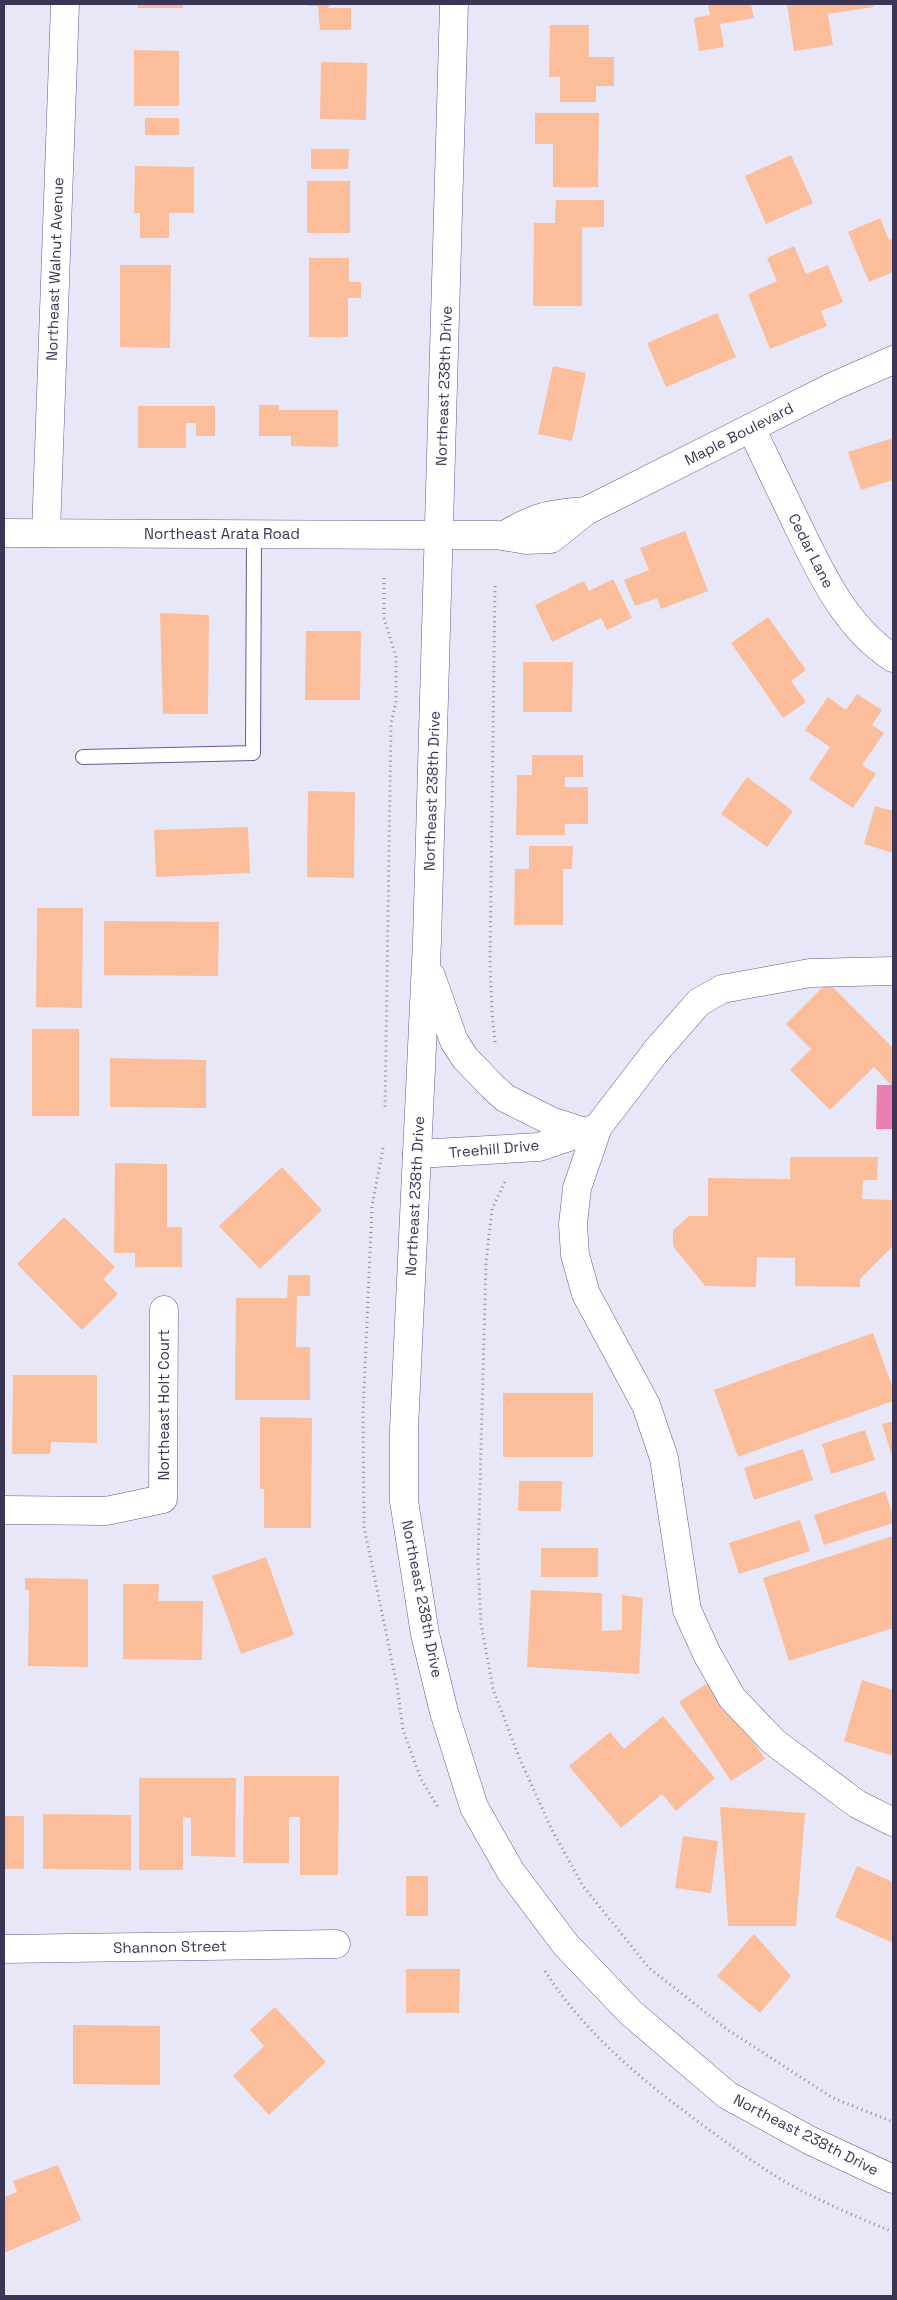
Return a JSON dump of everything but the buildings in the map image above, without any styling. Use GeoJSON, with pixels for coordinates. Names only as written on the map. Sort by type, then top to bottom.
{"type":"FeatureCollection","features":[{"type":"Feature","properties":{"kind":"main road","name":"Northeast Walnut Avenue"},"geometry":{"type":"LineString","coordinates":[[46,534],[65,4]]}},
{"type":"Feature","properties":{"kind":"main road","name":"Northeast 238th Drive"},"geometry":{"type":"LineString","coordinates":[[454,4],[427,953],[404,1429],[404,1501],[425,1634],[444,1712],[474,1806],[511,1872],[566,1945],[630,2013],[727,2095],[810,2141],[893,2179]]}},
{"type":"Feature","properties":{"kind":"main road","name":"Maple Boulevard"},"geometry":{"type":"LineString","coordinates":[[440,535],[503,536],[528,521],[548,514],[586,512],[834,386],[893,360]]}},
{"type":"Feature","properties":{"kind":"main road","name":"Cedar Lane"},"geometry":{"type":"LineString","coordinates":[[751,428],[827,585],[852,621],[884,652],[893,658]]}},
{"type":"Feature","properties":{"kind":"main road","name":"Northeast Arata Road"},"geometry":{"type":"LineString","coordinates":[[4,533],[440,535]]}},
{"type":"Feature","properties":{"kind":"main road"},"geometry":{"type":"LineString","coordinates":[[427,953],[431,977],[454,1041],[465,1058],[505,1098],[551,1121],[590,1129]]}},
{"type":"Feature","properties":{"kind":"main road"},"geometry":{"type":"LineString","coordinates":[[893,971],[810,973],[722,989],[699,1002],[590,1129],[577,1188],[573,1224],[575,1255],[586,1294],[646,1405],[664,1458],[687,1610],[706,1654],[732,1698],[774,1742],[857,1804],[893,1822]]}},
{"type":"Feature","properties":{"kind":"main road","name":"Treehill Drive"},"geometry":{"type":"LineString","coordinates":[[417,1154],[539,1147],[590,1129]]}},
{"type":"Feature","properties":{"kind":"main road","name":"Northeast Holt Court"},"geometry":{"type":"LineString","coordinates":[[4,1510],[106,1510],[163,1499],[164,1310]]}},
{"type":"Feature","properties":{"kind":"main road","name":"Shannon Street"},"geometry":{"type":"LineString","coordinates":[[4,1950],[336,1944]]}},
{"type":"Feature","properties":{"kind":"lane"},"geometry":{"type":"LineString","coordinates":[[83,757],[253,753],[254,534]]}},
{"type":"Feature","properties":{"kind":"path"},"geometry":{"type":"LineString","coordinates":[[384,578],[384,618],[396,657],[396,702],[391,722],[384,1113]]}},
{"type":"Feature","properties":{"kind":"path"},"geometry":{"type":"LineString","coordinates":[[492,1086],[505,1063],[495,1043],[490,961],[495,583]]}},
{"type":"Feature","properties":{"kind":"path"},"geometry":{"type":"LineString","coordinates":[[384,1141],[372,1206],[363,1413],[364,1527],[396,1684],[403,1730],[421,1779],[441,1812]]}},
{"type":"Feature","properties":{"kind":"path"},"geometry":{"type":"LineString","coordinates":[[499,1150],[514,1169],[499,1191],[492,1209],[486,1262],[478,1561],[481,1624],[493,1689],[519,1757],[551,1828],[583,1886],[649,1968],[728,2030],[833,2098],[893,2122]]}},
{"type":"Feature","properties":{"kind":"path"},"geometry":{"type":"LineString","coordinates":[[539,1963],[555,1987],[616,2056],[675,2105],[743,2154],[804,2193],[893,2232]]}},
{"type":"Feature","properties":{"kind":"shaded area"},"geometry":{"type":"Polygon","coordinates":[[[877,1085],[893,1085],[893,1129],[876,1129],[877,1085]]]}}]}
